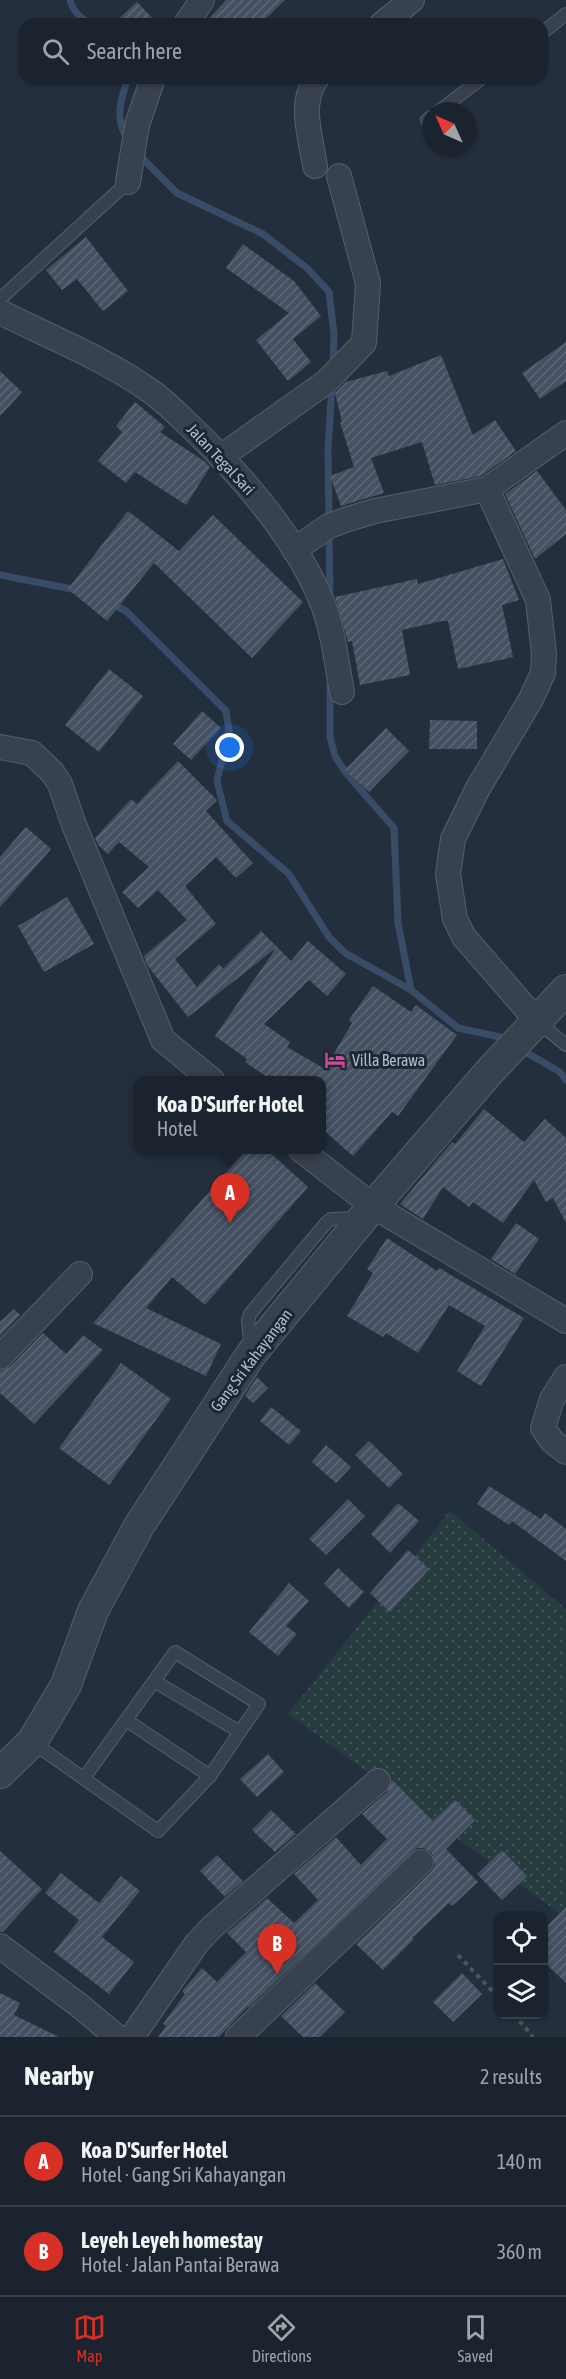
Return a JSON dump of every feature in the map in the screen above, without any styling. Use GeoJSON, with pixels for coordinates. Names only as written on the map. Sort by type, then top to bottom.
{"type":"FeatureCollection","features":[{"type":"Feature","properties":{"kind":"street"},"geometry":{"type":"LineString","coordinates":[[190,18],[202,0]]}},
{"type":"Feature","properties":{"kind":"street"},"geometry":{"type":"LineString","coordinates":[[390,18],[412,0]]}},
{"type":"Feature","properties":{"kind":"street"},"geometry":{"type":"LineString","coordinates":[[128,182],[137,125],[151,84]]}},
{"type":"Feature","properties":{"kind":"street"},"geometry":{"type":"LineString","coordinates":[[312,84],[305,102],[315,166]]}},
{"type":"Feature","properties":{"kind":"street"},"geometry":{"type":"LineString","coordinates":[[222,456],[326,382],[364,343],[368,316],[368,283],[339,176]]}},
{"type":"Feature","properties":{"kind":"street","name":"Jalan Tegal Sari"},"geometry":{"type":"LineString","coordinates":[[0,312],[126,375],[151,391],[222,456],[255,496],[294,550],[311,579],[326,613],[342,692]]}},
{"type":"Feature","properties":{"kind":"street"},"geometry":{"type":"LineString","coordinates":[[294,550],[329,526],[348,519],[375,511],[487,489],[566,433]]}},
{"type":"Feature","properties":{"kind":"street"},"geometry":{"type":"LineString","coordinates":[[487,489],[538,600],[544,654],[543,673],[531,699],[477,790],[453,839],[448,874],[455,919],[464,937],[536,1020]]}},
{"type":"Feature","properties":{"kind":"street"},"geometry":{"type":"LineString","coordinates":[[0,747],[32,753],[52,772],[60,784],[74,825],[163,1040],[207,1076]]}},
{"type":"Feature","properties":{"kind":"street","name":"Gang Sri Kahayangan"},"geometry":{"type":"LineString","coordinates":[[0,1773],[32,1742],[66,1685],[93,1611],[139,1526],[252,1353],[368,1212],[536,1020],[566,990]]}},
{"type":"Feature","properties":{"kind":"street"},"geometry":{"type":"LineString","coordinates":[[306,1154],[368,1212],[566,1321]]}},
{"type":"Feature","properties":{"kind":"street"},"geometry":{"type":"LineString","coordinates":[[0,1357],[80,1274]]}},
{"type":"Feature","properties":{"kind":"street"},"geometry":{"type":"LineString","coordinates":[[566,1377],[552,1399],[543,1428],[552,1441],[566,1452]]}},
{"type":"Feature","properties":{"kind":"street"},"geometry":{"type":"LineString","coordinates":[[132,2037],[197,1943],[211,1928],[378,1781]]}},
{"type":"Feature","properties":{"kind":"street"},"geometry":{"type":"LineString","coordinates":[[238,2037],[421,1862]]}},
{"type":"Feature","properties":{"kind":"street"},"geometry":{"type":"LineString","coordinates":[[0,1946],[117,2037]]}},
{"type":"Feature","properties":{"kind":"lane"},"geometry":{"type":"LineString","coordinates":[[548,28],[566,14]]}},
{"type":"Feature","properties":{"kind":"lane"},"geometry":{"type":"LineString","coordinates":[[450,102],[474,84]]}},
{"type":"Feature","properties":{"kind":"lane"},"geometry":{"type":"LineString","coordinates":[[0,299],[128,182]]}},
{"type":"Feature","properties":{"kind":"lane"},"geometry":{"type":"LineString","coordinates":[[536,1020],[566,1045]]}},
{"type":"Feature","properties":{"kind":"lane"},"geometry":{"type":"LineString","coordinates":[[32,1742],[159,1831],[210,1776],[259,1704],[176,1652],[84,1778]]}},
{"type":"Feature","properties":{"kind":"lane"},"geometry":{"type":"LineString","coordinates":[[154,1681],[240,1732]]}},
{"type":"Feature","properties":{"kind":"lane"},"geometry":{"type":"LineString","coordinates":[[126,1720],[210,1776]]}},
{"type":"Feature","properties":{"kind":"path"},"geometry":{"type":"LineString","coordinates":[[458,1955],[494,1993]]}},
{"type":"Feature","properties":{"kind":"path"},"geometry":{"type":"LineString","coordinates":[[518,2019],[533,2037]]}},
{"type":"Feature","properties":{"kind":"green space"},"geometry":{"type":"Polygon","coordinates":[[[450,1511],[566,1609],[566,1918],[288,1714],[450,1511]]]}},
{"type":"Feature","properties":{"kind":"building"},"geometry":{"type":"Polygon","coordinates":[[[226,0],[285,0],[266,18],[210,18],[226,0]]]}},
{"type":"Feature","properties":{"kind":"building"},"geometry":{"type":"Polygon","coordinates":[[[137,2],[152,18],[120,18],[137,2]]]}},
{"type":"Feature","properties":{"kind":"building"},"geometry":{"type":"Polygon","coordinates":[[[86,237],[128,291],[103,311],[77,279],[62,290],[46,270],[86,237]]]}},
{"type":"Feature","properties":{"kind":"building"},"geometry":{"type":"Polygon","coordinates":[[[243,244],[294,281],[321,316],[293,339],[311,362],[288,381],[256,340],[289,313],[226,268],[243,244]]]}},
{"type":"Feature","properties":{"kind":"building"},"geometry":{"type":"Polygon","coordinates":[[[566,342],[566,381],[540,399],[522,373],[566,342]]]}},
{"type":"Feature","properties":{"kind":"building"},"geometry":{"type":"Polygon","coordinates":[[[441,355],[473,435],[495,420],[516,451],[481,476],[435,485],[422,442],[371,458],[384,493],[341,506],[330,476],[354,467],[340,422],[342,422],[335,393],[346,382],[387,371],[389,376],[441,355]]]}},
{"type":"Feature","properties":{"kind":"building"},"geometry":{"type":"Polygon","coordinates":[[[0,371],[22,392],[0,416],[0,371]]]}},
{"type":"Feature","properties":{"kind":"building"},"geometry":{"type":"Polygon","coordinates":[[[135,402],[165,427],[160,432],[210,467],[186,505],[135,472],[126,483],[98,461],[122,432],[116,426],[135,402]]]}},
{"type":"Feature","properties":{"kind":"building"},"geometry":{"type":"Polygon","coordinates":[[[537,471],[566,510],[566,534],[535,559],[505,494],[537,471]]]}},
{"type":"Feature","properties":{"kind":"building"},"geometry":{"type":"Polygon","coordinates":[[[128,511],[179,551],[213,515],[303,602],[252,658],[154,563],[107,621],[68,589],[128,511]]]}},
{"type":"Feature","properties":{"kind":"building"},"geometry":{"type":"Polygon","coordinates":[[[503,559],[519,600],[502,605],[513,657],[458,669],[448,621],[442,621],[402,630],[410,675],[360,685],[352,641],[348,642],[335,597],[417,579],[418,584],[503,559]]]}},
{"type":"Feature","properties":{"kind":"building"},"geometry":{"type":"Polygon","coordinates":[[[109,669],[143,696],[99,752],[65,725],[109,669]]]}},
{"type":"Feature","properties":{"kind":"building"},"geometry":{"type":"Polygon","coordinates":[[[202,711],[221,728],[191,760],[173,744],[202,711]]]}},
{"type":"Feature","properties":{"kind":"building"},"geometry":{"type":"Polygon","coordinates":[[[430,720],[477,721],[477,749],[429,749],[430,720]]]}},
{"type":"Feature","properties":{"kind":"building"},"geometry":{"type":"Polygon","coordinates":[[[386,728],[409,751],[369,792],[345,770],[386,728]]]}},
{"type":"Feature","properties":{"kind":"building"},"geometry":{"type":"Polygon","coordinates":[[[178,761],[217,800],[206,811],[253,863],[236,878],[216,857],[185,886],[216,924],[175,959],[197,987],[219,964],[223,969],[261,931],[291,961],[308,941],[346,974],[327,996],[309,980],[264,1024],[290,1042],[287,1047],[325,1069],[352,1023],[349,1020],[373,986],[411,1012],[416,1005],[457,1035],[398,1116],[392,1112],[353,1156],[326,1132],[326,1076],[266,1076],[245,1062],[247,1059],[215,1036],[276,948],[188,1017],[147,965],[144,956],[187,920],[158,890],[138,908],[122,892],[149,867],[119,842],[108,854],[98,845],[95,838],[131,799],[137,804],[178,761]]]}},
{"type":"Feature","properties":{"kind":"building"},"geometry":{"type":"Polygon","coordinates":[[[26,827],[51,849],[0,907],[0,857],[26,827]]]}},
{"type":"Feature","properties":{"kind":"building"},"geometry":{"type":"Polygon","coordinates":[[[67,897],[94,944],[44,972],[18,926],[67,897]]]}},
{"type":"Feature","properties":{"kind":"building"},"geometry":{"type":"Polygon","coordinates":[[[484,1109],[524,1142],[545,1119],[566,1138],[566,1223],[553,1198],[546,1202],[534,1180],[503,1223],[473,1202],[469,1207],[443,1187],[423,1219],[400,1204],[452,1142],[455,1144],[484,1109]]]}},
{"type":"Feature","properties":{"kind":"building"},"geometry":{"type":"Polygon","coordinates":[[[243,1154],[272,1154],[308,1187],[205,1305],[172,1277],[146,1308],[221,1344],[206,1376],[93,1323],[243,1154]]]}},
{"type":"Feature","properties":{"kind":"building"},"geometry":{"type":"Polygon","coordinates":[[[516,1223],[539,1239],[515,1274],[491,1259],[516,1223]]]}},
{"type":"Feature","properties":{"kind":"building"},"geometry":{"type":"Polygon","coordinates":[[[387,1238],[437,1271],[439,1268],[524,1318],[481,1386],[457,1371],[485,1326],[449,1305],[418,1353],[386,1333],[383,1337],[347,1316],[373,1273],[367,1269],[387,1238]]]}},
{"type":"Feature","properties":{"kind":"building"},"geometry":{"type":"Polygon","coordinates":[[[14,1309],[20,1315],[0,1336],[0,1322],[14,1309]]]}},
{"type":"Feature","properties":{"kind":"building"},"geometry":{"type":"Polygon","coordinates":[[[43,1333],[66,1354],[83,1335],[103,1350],[34,1424],[0,1393],[0,1371],[10,1367],[43,1333]]]}},
{"type":"Feature","properties":{"kind":"building"},"geometry":{"type":"Polygon","coordinates":[[[121,1363],[171,1399],[109,1485],[59,1448],[121,1363]]]}},
{"type":"Feature","properties":{"kind":"building"},"geometry":{"type":"Polygon","coordinates":[[[257,1377],[268,1388],[253,1403],[245,1396],[257,1377]]]}},
{"type":"Feature","properties":{"kind":"building"},"geometry":{"type":"Polygon","coordinates":[[[271,1407],[301,1431],[289,1445],[260,1421],[271,1407]]]}},
{"type":"Feature","properties":{"kind":"building"},"geometry":{"type":"Polygon","coordinates":[[[369,1441],[403,1474],[389,1488],[355,1455],[369,1441]]]}},
{"type":"Feature","properties":{"kind":"building"},"geometry":{"type":"Polygon","coordinates":[[[326,1445],[351,1467],[336,1483],[312,1462],[326,1445]]]}},
{"type":"Feature","properties":{"kind":"building"},"geometry":{"type":"Polygon","coordinates":[[[489,1486],[541,1519],[545,1513],[566,1529],[566,1561],[512,1521],[509,1525],[477,1504],[489,1486]]]}},
{"type":"Feature","properties":{"kind":"building"},"geometry":{"type":"Polygon","coordinates":[[[348,1499],[365,1516],[326,1555],[309,1539],[348,1499]]]}},
{"type":"Feature","properties":{"kind":"building"},"geometry":{"type":"Polygon","coordinates":[[[398,1503],[419,1521],[390,1553],[371,1534],[398,1503]]]}},
{"type":"Feature","properties":{"kind":"building"},"geometry":{"type":"Polygon","coordinates":[[[408,1550],[429,1569],[390,1612],[370,1593],[408,1550]]]}},
{"type":"Feature","properties":{"kind":"building"},"geometry":{"type":"Polygon","coordinates":[[[338,1568],[364,1592],[349,1608],[324,1584],[338,1568]]]}},
{"type":"Feature","properties":{"kind":"building"},"geometry":{"type":"Polygon","coordinates":[[[289,1583],[309,1601],[286,1626],[297,1634],[278,1656],[249,1632],[289,1583]]]}},
{"type":"Feature","properties":{"kind":"building"},"geometry":{"type":"Polygon","coordinates":[[[268,1754],[284,1772],[257,1797],[240,1779],[268,1754]]]}},
{"type":"Feature","properties":{"kind":"building"},"geometry":{"type":"Polygon","coordinates":[[[392,1780],[433,1821],[455,1800],[475,1820],[446,1849],[478,1882],[452,1906],[449,1903],[383,1970],[356,1944],[431,1872],[435,1865],[432,1853],[424,1848],[417,1848],[247,2007],[219,2037],[158,2037],[166,2026],[163,2024],[185,1994],[182,1991],[202,1968],[217,1982],[246,1952],[227,1933],[267,1898],[294,1923],[318,1900],[294,1874],[336,1837],[361,1865],[387,1839],[362,1814],[387,1792],[392,1780]]]}},
{"type":"Feature","properties":{"kind":"building"},"geometry":{"type":"Polygon","coordinates":[[[271,1810],[296,1834],[275,1852],[252,1830],[271,1810]]]}},
{"type":"Feature","properties":{"kind":"building"},"geometry":{"type":"Polygon","coordinates":[[[502,1850],[527,1876],[502,1900],[477,1874],[502,1850]]]}},
{"type":"Feature","properties":{"kind":"building"},"geometry":{"type":"Polygon","coordinates":[[[0,1851],[42,1889],[3,1932],[0,1932],[0,1851]]]}},
{"type":"Feature","properties":{"kind":"building"},"geometry":{"type":"Polygon","coordinates":[[[217,1855],[243,1881],[225,1897],[200,1871],[217,1855]]]}},
{"type":"Feature","properties":{"kind":"building"},"geometry":{"type":"Polygon","coordinates":[[[61,1873],[99,1903],[121,1876],[140,1891],[102,1937],[134,1962],[109,1994],[54,1952],[79,1920],[45,1893],[61,1873]]]}},
{"type":"Feature","properties":{"kind":"building"},"geometry":{"type":"Polygon","coordinates":[[[566,1907],[566,1983],[548,1966],[548,1925],[566,1907]]]}},
{"type":"Feature","properties":{"kind":"building"},"geometry":{"type":"Polygon","coordinates":[[[462,1973],[482,1994],[453,2022],[433,2002],[462,1973]]]}},
{"type":"Feature","properties":{"kind":"building"},"geometry":{"type":"Polygon","coordinates":[[[315,1983],[345,2012],[320,2037],[303,2037],[281,2016],[315,1983]]]}},
{"type":"Feature","properties":{"kind":"building"},"geometry":{"type":"Polygon","coordinates":[[[0,1993],[20,2003],[14,2015],[59,2037],[0,2037],[0,1993]]]}},
{"type":"Feature","properties":{"kind":"waterway"},"geometry":{"type":"LineString","coordinates":[[70,0],[82,18]]}},
{"type":"Feature","properties":{"kind":"waterway"},"geometry":{"type":"LineString","coordinates":[[126,84],[121,101],[120,116],[127,138]]}},
{"type":"Feature","properties":{"kind":"waterway"},"geometry":{"type":"LineString","coordinates":[[139,155],[177,193],[263,234],[308,269],[329,292],[334,334],[333,366]]}},
{"type":"Feature","properties":{"kind":"waterway"},"geometry":{"type":"LineString","coordinates":[[329,522],[328,449],[332,384]]}},
{"type":"Feature","properties":{"kind":"waterway"},"geometry":{"type":"LineString","coordinates":[[329,533],[330,597]]}},
{"type":"Feature","properties":{"kind":"waterway"},"geometry":{"type":"LineString","coordinates":[[0,575],[77,590]]}},
{"type":"Feature","properties":{"kind":"waterway"},"geometry":{"type":"LineString","coordinates":[[112,604],[126,611],[226,711],[229,731],[217,781],[227,821],[289,874],[329,937],[345,953],[411,990]]}},
{"type":"Feature","properties":{"kind":"waterway"},"geometry":{"type":"LineString","coordinates":[[330,686],[330,737],[335,756],[346,773],[394,828],[398,923],[411,990],[458,1028],[500,1037],[508,1042]]}},
{"type":"Feature","properties":{"kind":"waterway"},"geometry":{"type":"LineString","coordinates":[[520,1049],[560,1072],[566,1080]]}},
{"type":"Feature","properties":{"kind":"place","name":"Villa Berawa"},"geometry":{"type":"Point","coordinates":[335,1060]}},
{"type":"Feature","properties":{"kind":"place","name":"Koa D'Surfer Hotel"},"geometry":{"type":"Point","coordinates":[230,1223]}},
{"type":"Feature","properties":{"kind":"place","name":"Leyeh Leyeh homestay"},"geometry":{"type":"Point","coordinates":[277,1974]}}]}
